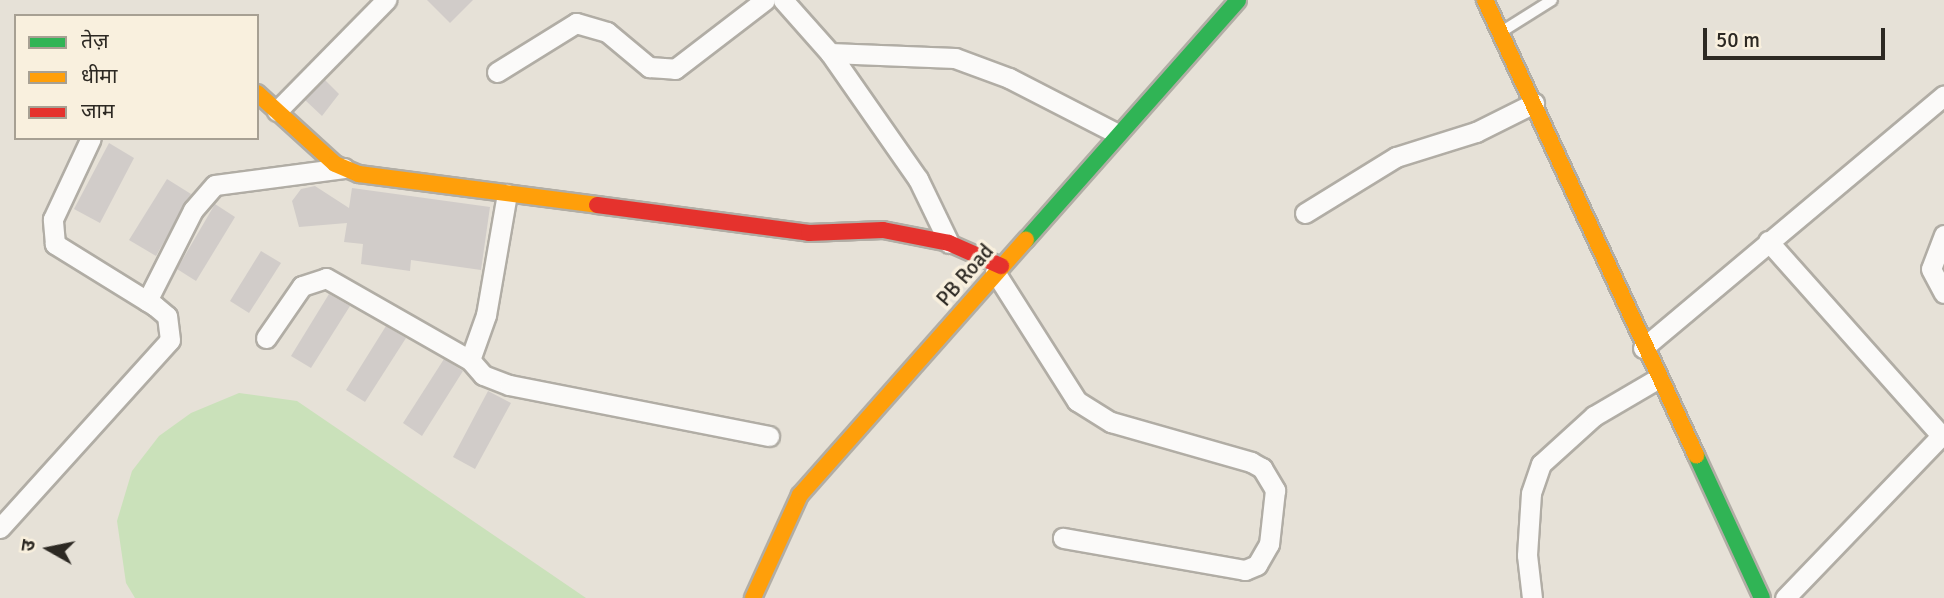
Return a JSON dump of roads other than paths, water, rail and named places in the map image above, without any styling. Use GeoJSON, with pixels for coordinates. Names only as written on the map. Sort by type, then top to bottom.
{"type":"FeatureCollection","features":[{"type":"Feature","properties":{"kind":"street"},"geometry":{"type":"LineString","coordinates":[[497,72],[576,23],[607,32],[649,67],[675,69],[765,0]]}},
{"type":"Feature","properties":{"kind":"street"},"geometry":{"type":"LineString","coordinates":[[783,0],[830,53],[918,179],[948,243]]}},
{"type":"Feature","properties":{"kind":"street","name":"PB Road"},"geometry":{"type":"LineString","coordinates":[[753,598],[800,495],[1116,133],[1238,0]]}},
{"type":"Feature","properties":{"kind":"street"},"geometry":{"type":"LineString","coordinates":[[1485,0],[1657,379],[1762,598]]}},
{"type":"Feature","properties":{"kind":"street"},"geometry":{"type":"LineString","coordinates":[[277,111],[384,1]]}},
{"type":"Feature","properties":{"kind":"street"},"geometry":{"type":"LineString","coordinates":[[830,53],[955,58],[1000,74],[1116,133]]}},
{"type":"Feature","properties":{"kind":"street"},"geometry":{"type":"LineString","coordinates":[[259,95],[344,168]]}},
{"type":"Feature","properties":{"kind":"street"},"geometry":{"type":"LineString","coordinates":[[1643,348],[1944,95]]}},
{"type":"Feature","properties":{"kind":"street"},"geometry":{"type":"LineString","coordinates":[[1305,213],[1395,157],[1476,132],[1534,103]]}},
{"type":"Feature","properties":{"kind":"street"},"geometry":{"type":"LineString","coordinates":[[0,528],[162,355],[172,329],[167,316],[55,244],[53,219],[90,140]]}},
{"type":"Feature","properties":{"kind":"street"},"geometry":{"type":"LineString","coordinates":[[147,302],[193,210],[215,185],[344,168],[507,194],[809,233],[883,230],[948,243],[998,269],[1077,401],[1111,422],[1251,462],[1262,468],[1275,490],[1269,544],[1257,565],[1245,570],[1063,538]]}},
{"type":"Feature","properties":{"kind":"street"},"geometry":{"type":"LineString","coordinates":[[470,360],[486,315],[507,194]]}},
{"type":"Feature","properties":{"kind":"street"},"geometry":{"type":"LineString","coordinates":[[1944,235],[1931,269],[1944,293]]}},
{"type":"Feature","properties":{"kind":"street"},"geometry":{"type":"LineString","coordinates":[[1768,242],[1943,435],[1785,598]]}},
{"type":"Feature","properties":{"kind":"street"},"geometry":{"type":"LineString","coordinates":[[266,338],[302,286],[327,278],[470,360],[484,375],[509,385],[769,436]]}},
{"type":"Feature","properties":{"kind":"street"},"geometry":{"type":"LineString","coordinates":[[1532,598],[1527,555],[1531,494],[1541,464],[1594,416],[1657,379]]}},
{"type":"Feature","properties":{"kind":"lane"},"geometry":{"type":"LineString","coordinates":[[1500,32],[1552,0]]}}]}
